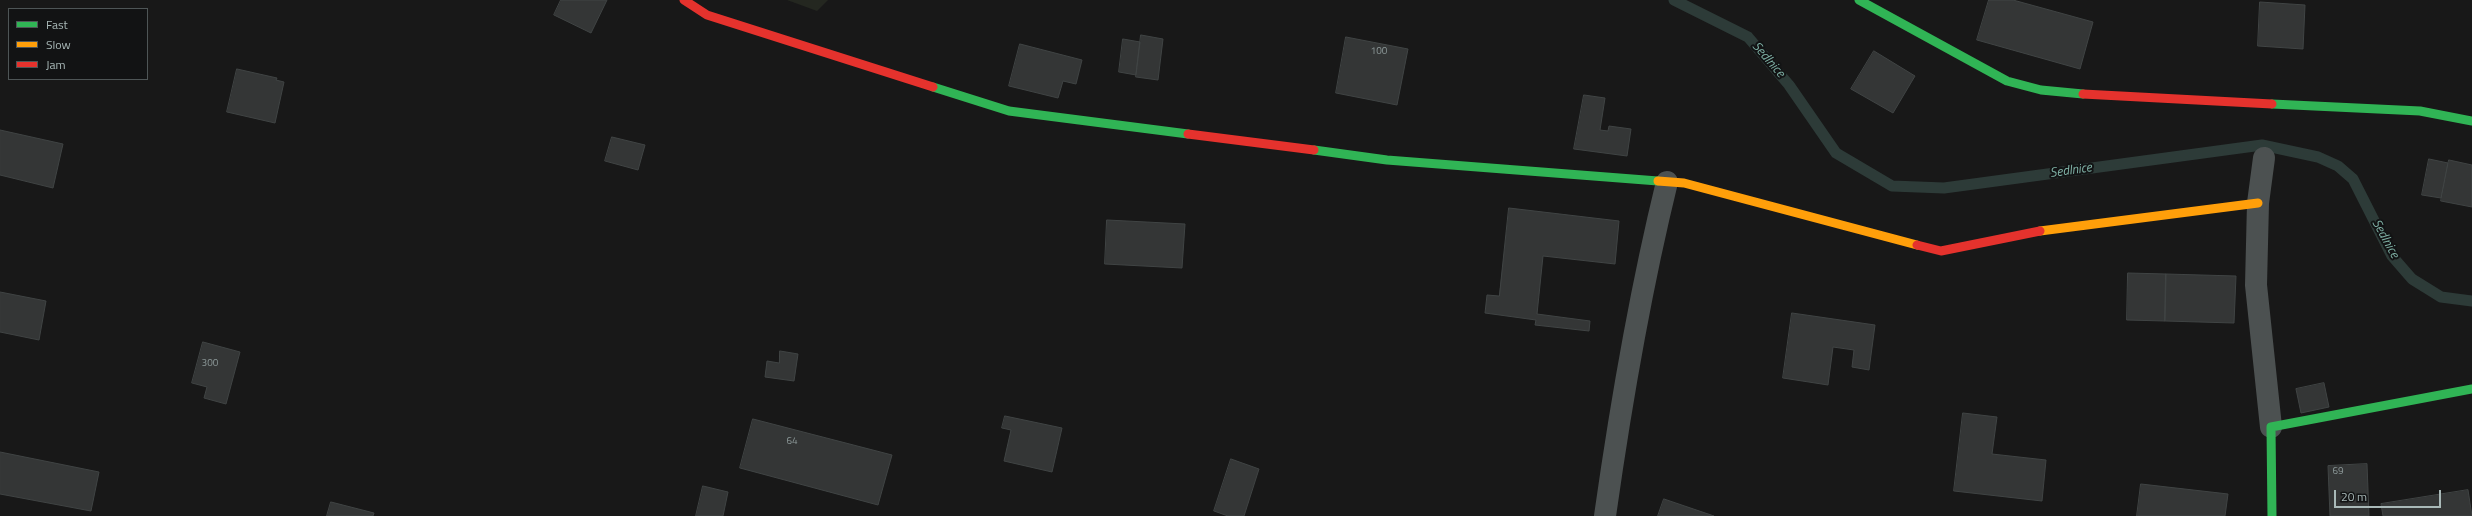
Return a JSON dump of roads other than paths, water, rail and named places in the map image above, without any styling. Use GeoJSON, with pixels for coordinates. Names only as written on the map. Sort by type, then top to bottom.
{"type":"FeatureCollection","features":[{"type":"Feature","properties":{"kind":"street"},"geometry":{"type":"LineString","coordinates":[[684,0],[707,15],[1009,110],[1387,160],[1684,183],[1941,251],[2023,233],[2258,203]]}},
{"type":"Feature","properties":{"kind":"street"},"geometry":{"type":"LineString","coordinates":[[1859,0],[2007,81],[2041,90],[2073,94],[2420,111],[2472,121]]}},
{"type":"Feature","properties":{"kind":"street"},"geometry":{"type":"LineString","coordinates":[[2264,158],[2258,203],[2256,285],[2272,427],[2272,516]]}},
{"type":"Feature","properties":{"kind":"street"},"geometry":{"type":"LineString","coordinates":[[1605,516],[1623,388],[1652,242],[1667,182]]}},
{"type":"Feature","properties":{"kind":"street"},"geometry":{"type":"LineString","coordinates":[[2272,427],[2472,390]]}},
{"type":"Feature","properties":{"kind":"waterway","name":"Sedlnice"},"geometry":{"type":"LineString","coordinates":[[1674,0],[1748,37],[1789,85],[1836,153],[1892,186],[1944,188],[2262,145],[2318,157],[2338,166],[2353,179],[2392,256],[2412,279],[2441,297],[2472,301]]}}]}
